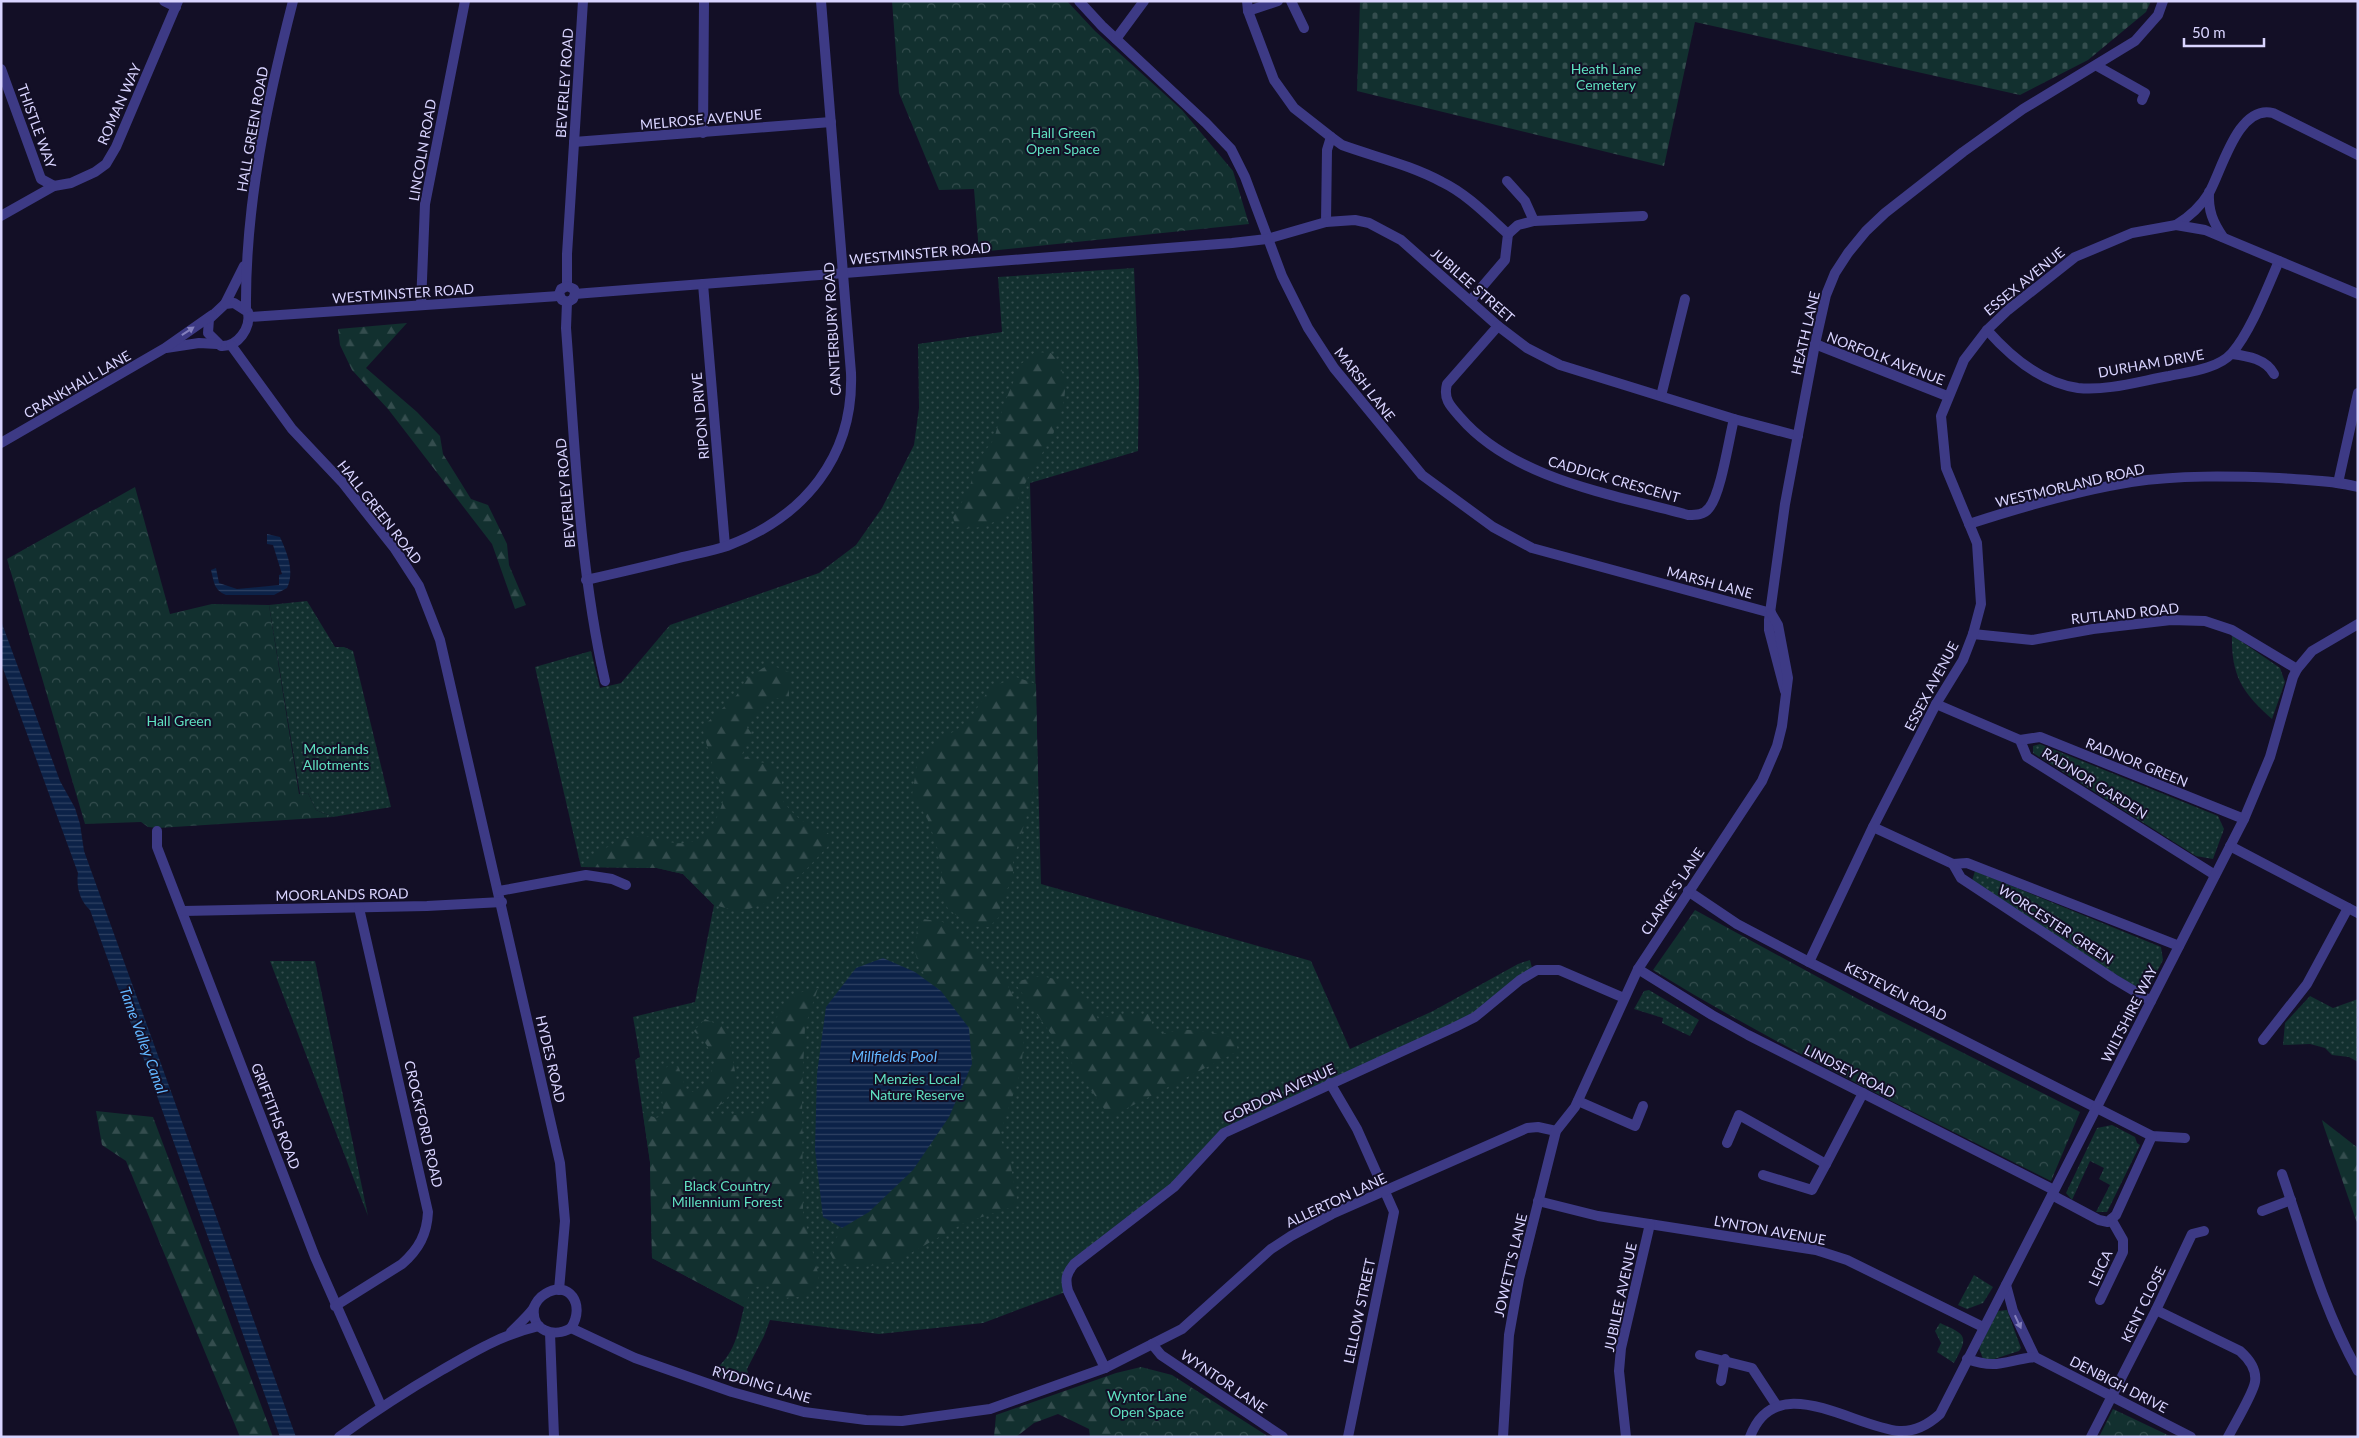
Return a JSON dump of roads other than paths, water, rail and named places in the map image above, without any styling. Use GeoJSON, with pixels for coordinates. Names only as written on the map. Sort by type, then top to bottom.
{"type":"FeatureCollection","features":[{"type":"Feature","properties":{"kind":"street"},"geometry":{"type":"LineString","coordinates":[[164,1],[177,4]]}},
{"type":"Feature","properties":{"kind":"street","name":"HALL GREEN ROAD"},"geometry":{"type":"LineString","coordinates":[[247,313],[245,263],[262,137],[293,1]]}},
{"type":"Feature","properties":{"kind":"street","name":"LINCOLN ROAD"},"geometry":{"type":"LineString","coordinates":[[421,305],[425,204],[465,1]]}},
{"type":"Feature","properties":{"kind":"street","name":"BEVERLEY ROAD"},"geometry":{"type":"LineString","coordinates":[[567,286],[567,254],[583,1]]}},
{"type":"Feature","properties":{"kind":"street"},"geometry":{"type":"LineString","coordinates":[[703,133],[704,1]]}},
{"type":"Feature","properties":{"kind":"street","name":"CANTERBURY ROAD"},"geometry":{"type":"LineString","coordinates":[[586,580],[725,546],[756,533],[804,498],[817,484],[841,443],[852,393],[821,1]]}},
{"type":"Feature","properties":{"kind":"street","name":"MARSH LANE"},"geometry":{"type":"LineString","coordinates":[[1079,1],[1116,39],[1224,140],[1245,177],[1282,276],[1308,328],[1334,368],[1422,474],[1493,527],[1532,548],[1771,613]]}},
{"type":"Feature","properties":{"kind":"street"},"geometry":{"type":"LineString","coordinates":[[1116,39],[1144,1]]}},
{"type":"Feature","properties":{"kind":"street"},"geometry":{"type":"LineString","coordinates":[[1278,1],[1247,6],[1274,80],[1294,108],[1342,145],[1444,182],[1476,205],[1508,234]]}},
{"type":"Feature","properties":{"kind":"street"},"geometry":{"type":"LineString","coordinates":[[1291,1],[1304,28]]}},
{"type":"Feature","properties":{"kind":"street","name":"HEATH LANE"},"geometry":{"type":"LineString","coordinates":[[1771,613],[1785,504],[1815,344],[1826,295],[1848,253],[1866,231],[1928,178],[1978,141],[2023,109],[2097,66],[2135,41],[2158,15],[2163,1]]}},
{"type":"Feature","properties":{"kind":"street","name":"ROMAN WAY"},"geometry":{"type":"LineString","coordinates":[[1,216],[54,186],[70,183],[95,172],[106,164],[116,148],[177,4]]}},
{"type":"Feature","properties":{"kind":"street"},"geometry":{"type":"LineString","coordinates":[[2097,66],[2145,93],[2142,100]]}},
{"type":"Feature","properties":{"kind":"street","name":"THISTLE WAY"},"geometry":{"type":"LineString","coordinates":[[1,69],[41,179],[54,186]]}},
{"type":"Feature","properties":{"kind":"street"},"geometry":{"type":"LineString","coordinates":[[2176,225],[2188,218],[2209,192],[2228,150],[2242,126],[2260,113],[2273,113],[2358,155]]}},
{"type":"Feature","properties":{"kind":"street","name":"MELROSE AVENUE"},"geometry":{"type":"LineString","coordinates":[[574,142],[831,122]]}},
{"type":"Feature","properties":{"kind":"street"},"geometry":{"type":"LineString","coordinates":[[1326,222],[1326,150],[1331,137]]}},
{"type":"Feature","properties":{"kind":"street"},"geometry":{"type":"LineString","coordinates":[[1507,181],[1525,201],[1534,220]]}},
{"type":"Feature","properties":{"kind":"street","name":"ESSEX AVENUE"},"geometry":{"type":"LineString","coordinates":[[2209,192],[2208,206],[2213,222],[2224,237]]}},
{"type":"Feature","properties":{"kind":"street"},"geometry":{"type":"LineString","coordinates":[[1470,301],[1505,260],[1508,234],[1518,225],[1534,220],[1642,216]]}},
{"type":"Feature","properties":{"kind":"street","name":"JUBILEE STREET"},"geometry":{"type":"LineString","coordinates":[[1267,239],[1326,222],[1355,220],[1384,230],[1401,240],[1498,326],[1527,348],[1560,365],[1798,436]]}},
{"type":"Feature","properties":{"kind":"street","name":"ESSEX AVENUE"},"geometry":{"type":"LineString","coordinates":[[1809,962],[1872,827],[1936,704],[1962,660],[1973,634],[1981,604],[1977,543],[1946,468],[1941,416],[1947,396],[1964,360],[1987,330],[2008,310],[2075,257],[2132,233],[2176,225],[2205,230],[2224,237],[2358,294]]}},
{"type":"Feature","properties":{"kind":"street","name":"WESTMINSTER ROAD"},"geometry":{"type":"LineString","coordinates":[[575,294],[1267,239]]}},
{"type":"Feature","properties":{"kind":"street"},"geometry":{"type":"LineString","coordinates":[[2274,374],[2269,364],[2246,356],[2232,354],[2249,325],[2278,261]]}},
{"type":"Feature","properties":{"kind":"street","name":"HALL GREEN ROAD"},"geometry":{"type":"LineString","coordinates":[[225,304],[245,263]]}},
{"type":"Feature","properties":{"kind":"street","name":"RIPON DRIVE"},"geometry":{"type":"LineString","coordinates":[[703,284],[725,546]]}},
{"type":"Feature","properties":{"kind":"street"},"geometry":{"type":"LineString","coordinates":[[567,286],[574,289],[573,300],[563,299],[561,289],[567,286]]}},
{"type":"Feature","properties":{"kind":"street","name":"WESTMINSTER ROAD"},"geometry":{"type":"LineString","coordinates":[[247,313],[563,299]]}},
{"type":"Feature","properties":{"kind":"street","name":"BEVERLEY ROAD"},"geometry":{"type":"LineString","coordinates":[[563,299],[586,580],[594,633],[605,681]]}},
{"type":"Feature","properties":{"kind":"street"},"geometry":{"type":"LineString","coordinates":[[1661,396],[1685,299]]}},
{"type":"Feature","properties":{"kind":"street"},"geometry":{"type":"LineString","coordinates":[[234,303],[247,313],[245,332],[231,345],[226,346],[217,344],[210,337],[207,329],[212,315],[225,304],[234,303]]}},
{"type":"Feature","properties":{"kind":"street","name":"CRANKHALL LANE"},"geometry":{"type":"LineString","coordinates":[[1,443],[166,348],[212,315]]}},
{"type":"Feature","properties":{"kind":"street","name":"CADDICK CRESCENT"},"geometry":{"type":"LineString","coordinates":[[1498,326],[1448,384],[1445,392],[1448,404],[1466,424],[1500,452],[1534,471],[1688,515],[1702,514],[1708,510],[1716,494],[1734,418]]}},
{"type":"Feature","properties":{"kind":"street","name":"DURHAM DRIVE"},"geometry":{"type":"LineString","coordinates":[[1987,330],[1999,344],[2033,371],[2066,385],[2079,388],[2121,385],[2190,372],[2213,365],[2232,354]]}},
{"type":"Feature","properties":{"kind":"street","name":"CRANKHALL LANE"},"geometry":{"type":"LineString","coordinates":[[166,348],[199,343],[217,344]]}},
{"type":"Feature","properties":{"kind":"street","name":"NORFOLK AVENUE"},"geometry":{"type":"LineString","coordinates":[[1815,344],[1947,396]]}},
{"type":"Feature","properties":{"kind":"street","name":"HALL GREEN ROAD"},"geometry":{"type":"LineString","coordinates":[[231,345],[292,429],[342,482],[395,549],[419,586],[440,640],[486,838]]}},
{"type":"Feature","properties":{"kind":"street"},"geometry":{"type":"LineString","coordinates":[[2338,483],[2358,393]]}},
{"type":"Feature","properties":{"kind":"street","name":"WESTMORLAND ROAD"},"geometry":{"type":"LineString","coordinates":[[1969,524],[2011,510],[2148,480],[2252,477],[2338,483],[2358,487]]}},
{"type":"Feature","properties":{"kind":"street","name":"CLARKE'S LANE"},"geometry":{"type":"LineString","coordinates":[[1576,1104],[1638,969],[1762,781],[1777,746],[1782,726],[1786,692],[1769,630],[1771,613]]}},
{"type":"Feature","properties":{"kind":"street","name":"RUTLAND ROAD"},"geometry":{"type":"LineString","coordinates":[[1973,634],[2032,640],[2093,629],[2171,620],[2205,621],[2232,630],[2297,670]]}},
{"type":"Feature","properties":{"kind":"street","name":"WILTSHIRE WAY"},"geometry":{"type":"LineString","coordinates":[[1777,1406],[1800,1403],[1900,1431],[1924,1426],[1940,1414],[2244,819],[2270,757],[2293,677],[2312,651],[2358,624]]}},
{"type":"Feature","properties":{"kind":"street"},"geometry":{"type":"LineString","coordinates":[[1936,704],[2020,740]]}},
{"type":"Feature","properties":{"kind":"street","name":"RADNOR GREEN"},"geometry":{"type":"LineString","coordinates":[[2020,740],[2040,737],[2244,819]]}},
{"type":"Feature","properties":{"kind":"street","name":"RADNOR GARDEN"},"geometry":{"type":"LineString","coordinates":[[2020,740],[2027,756],[2215,875]]}},
{"type":"Feature","properties":{"kind":"street","name":"WORCESTER GREEN"},"geometry":{"type":"LineString","coordinates":[[1872,827],[1953,864],[1967,863],[2179,946]]}},
{"type":"Feature","properties":{"kind":"street","name":"GRIFFITHS ROAD"},"geometry":{"type":"LineString","coordinates":[[157,831],[157,847],[335,1306],[381,1406]]}},
{"type":"Feature","properties":{"kind":"street","name":"HYDES ROAD"},"geometry":{"type":"LineString","coordinates":[[486,838],[560,1163],[565,1221],[559,1290]]}},
{"type":"Feature","properties":{"kind":"street"},"geometry":{"type":"LineString","coordinates":[[2230,846],[2353,910],[2307,984],[2263,1040]]}},
{"type":"Feature","properties":{"kind":"street","name":"WORCESTER GREEN"},"geometry":{"type":"LineString","coordinates":[[1953,864],[1961,878],[2114,979],[2151,1001]]}},
{"type":"Feature","properties":{"kind":"street"},"geometry":{"type":"LineString","coordinates":[[499,890],[586,875],[612,879],[626,885]]}},
{"type":"Feature","properties":{"kind":"street","name":"KESTEVEN ROAD"},"geometry":{"type":"LineString","coordinates":[[1688,891],[1738,924],[1809,962],[2152,1136]]}},
{"type":"Feature","properties":{"kind":"street","name":"MOORLANDS ROAD"},"geometry":{"type":"LineString","coordinates":[[183,911],[359,908],[502,902]]}},
{"type":"Feature","properties":{"kind":"street","name":"CROCKFORD ROAD"},"geometry":{"type":"LineString","coordinates":[[335,1306],[402,1264],[411,1256],[425,1235],[428,1212],[359,908]]}},
{"type":"Feature","properties":{"kind":"street","name":"LINDSEY ROAD"},"geometry":{"type":"LineString","coordinates":[[1638,969],[1712,1015],[2053,1193],[2099,1220],[2108,1222],[2112,1219]]}},
{"type":"Feature","properties":{"kind":"street","name":"GORDON AVENUE"},"geometry":{"type":"LineString","coordinates":[[1105,1368],[1068,1291],[1065,1279],[1067,1272],[1074,1264],[1174,1187],[1224,1133],[1475,1017],[1520,980],[1536,970],[1559,970],[1624,998]]}},
{"type":"Feature","properties":{"kind":"street","name":"LELLOW STREET"},"geometry":{"type":"LineString","coordinates":[[1330,1083],[1357,1129],[1394,1212],[1348,1437]]}},
{"type":"Feature","properties":{"kind":"street"},"geometry":{"type":"LineString","coordinates":[[1762,1175],[1812,1190],[1863,1093]]}},
{"type":"Feature","properties":{"kind":"street"},"geometry":{"type":"LineString","coordinates":[[1576,1104],[1634,1126],[1643,1106]]}},
{"type":"Feature","properties":{"kind":"street","name":"JOWETT'S LANE"},"geometry":{"type":"LineString","coordinates":[[1503,1437],[1509,1335],[1519,1279],[1556,1131],[1576,1104]]}},
{"type":"Feature","properties":{"kind":"street"},"geometry":{"type":"LineString","coordinates":[[1727,1143],[1739,1115],[1826,1164]]}},
{"type":"Feature","properties":{"kind":"street","name":"ALLERTON LANE"},"geometry":{"type":"LineString","coordinates":[[1152,1344],[1182,1329],[1271,1249],[1332,1214],[1527,1128],[1538,1127],[1556,1131]]}},
{"type":"Feature","properties":{"kind":"street"},"geometry":{"type":"LineString","coordinates":[[2112,1219],[2116,1215],[2152,1136],[2185,1138]]}},
{"type":"Feature","properties":{"kind":"street"},"geometry":{"type":"LineString","coordinates":[[2282,1174],[2335,1326],[2358,1371]]}},
{"type":"Feature","properties":{"kind":"street"},"geometry":{"type":"LineString","coordinates":[[2262,1211],[2291,1200]]}},
{"type":"Feature","properties":{"kind":"street","name":"LYNTON AVENUE"},"geometry":{"type":"LineString","coordinates":[[1538,1201],[1598,1216],[1816,1250],[1847,1260],[1983,1328]]}},
{"type":"Feature","properties":{"kind":"street","name":"LEICA"},"geometry":{"type":"LineString","coordinates":[[2100,1300],[2123,1252],[2123,1240],[2112,1219]]}},
{"type":"Feature","properties":{"kind":"street","name":"JUBILEE AVENUE"},"geometry":{"type":"LineString","coordinates":[[1626,1437],[1619,1371],[1621,1348],[1650,1224]]}},
{"type":"Feature","properties":{"kind":"street","name":"KENT CLOSE"},"geometry":{"type":"LineString","coordinates":[[2090,1437],[2156,1310],[2192,1234],[2204,1231]]}},
{"type":"Feature","properties":{"kind":"street"},"geometry":{"type":"LineString","coordinates":[[1967,1359],[1996,1366],[2020,1358],[2035,1357],[2013,1311],[2006,1285]]}},
{"type":"Feature","properties":{"kind":"street"},"geometry":{"type":"LineString","coordinates":[[510,1333],[534,1308],[544,1294],[559,1290],[570,1294],[576,1302],[578,1315],[571,1328],[559,1334],[550,1333],[539,1326],[534,1316],[534,1308]]}},
{"type":"Feature","properties":{"kind":"street"},"geometry":{"type":"LineString","coordinates":[[2156,1310],[2240,1351],[2248,1358],[2253,1369],[2255,1383],[2228,1437]]}},
{"type":"Feature","properties":{"kind":"street"},"geometry":{"type":"LineString","coordinates":[[338,1437],[381,1406],[482,1347],[510,1333],[539,1326]]}},
{"type":"Feature","properties":{"kind":"street","name":"RYDDING LANE"},"geometry":{"type":"LineString","coordinates":[[571,1328],[635,1358],[732,1392],[804,1412],[866,1420],[902,1421],[990,1409],[1105,1368],[1152,1344]]}},
{"type":"Feature","properties":{"kind":"street"},"geometry":{"type":"LineString","coordinates":[[550,1333],[554,1437]]}},
{"type":"Feature","properties":{"kind":"street","name":"WYNTOR LANE"},"geometry":{"type":"LineString","coordinates":[[1152,1344],[1160,1355],[1283,1437]]}},
{"type":"Feature","properties":{"kind":"street"},"geometry":{"type":"LineString","coordinates":[[1700,1355],[1725,1359],[1752,1368],[1777,1406],[1757,1422],[1750,1437]]}},
{"type":"Feature","properties":{"kind":"street","name":"DENBIGH DRIVE"},"geometry":{"type":"LineString","coordinates":[[2035,1357],[2191,1437]]}},
{"type":"Feature","properties":{"kind":"street"},"geometry":{"type":"LineString","coordinates":[[1721,1381],[1725,1359]]}},
{"type":"Feature","properties":{"kind":"water"},"geometry":{"type":"Polygon","coordinates":[[[267,534],[280,537],[285,549],[290,569],[287,588],[274,595],[226,595],[219,591],[215,585],[211,570],[216,568],[219,583],[237,589],[279,585],[279,575],[282,574],[273,545],[267,544],[267,534]]]}},
{"type":"Feature","properties":{"kind":"water","name":"Tame Valley Canal"},"geometry":{"type":"Polygon","coordinates":[[[1,621],[60,781],[75,808],[80,824],[84,851],[296,1437],[280,1437],[90,910],[80,893],[78,873],[1,663],[1,621]]]}},
{"type":"Feature","properties":{"kind":"water","name":"Millfields Pool"},"geometry":{"type":"Polygon","coordinates":[[[883,958],[915,972],[941,991],[969,1028],[972,1064],[949,1117],[913,1170],[869,1212],[842,1228],[823,1217],[815,1149],[817,1074],[826,1007],[856,968],[883,958]]]}},
{"type":"Feature","properties":{"kind":"park label","name":"Heath Lane Cemetery"},"geometry":{"type":"Point","coordinates":[1606,76]}},
{"type":"Feature","properties":{"kind":"park label","name":"Hall Green Open Space"},"geometry":{"type":"Point","coordinates":[1063,140]}},
{"type":"Feature","properties":{"kind":"park label","name":"Hall Green"},"geometry":{"type":"Point","coordinates":[179,720]}},
{"type":"Feature","properties":{"kind":"park label","name":"Moorlands Allotments"},"geometry":{"type":"Point","coordinates":[336,756]}},
{"type":"Feature","properties":{"kind":"park label","name":"Menzies Local Nature Reserve"},"geometry":{"type":"Point","coordinates":[917,1086]}},
{"type":"Feature","properties":{"kind":"park label","name":"Black Country Millennium Forest"},"geometry":{"type":"Point","coordinates":[727,1194]}},
{"type":"Feature","properties":{"kind":"park label","name":"Wyntor Lane Open Space"},"geometry":{"type":"Point","coordinates":[1147,1404]}}]}
